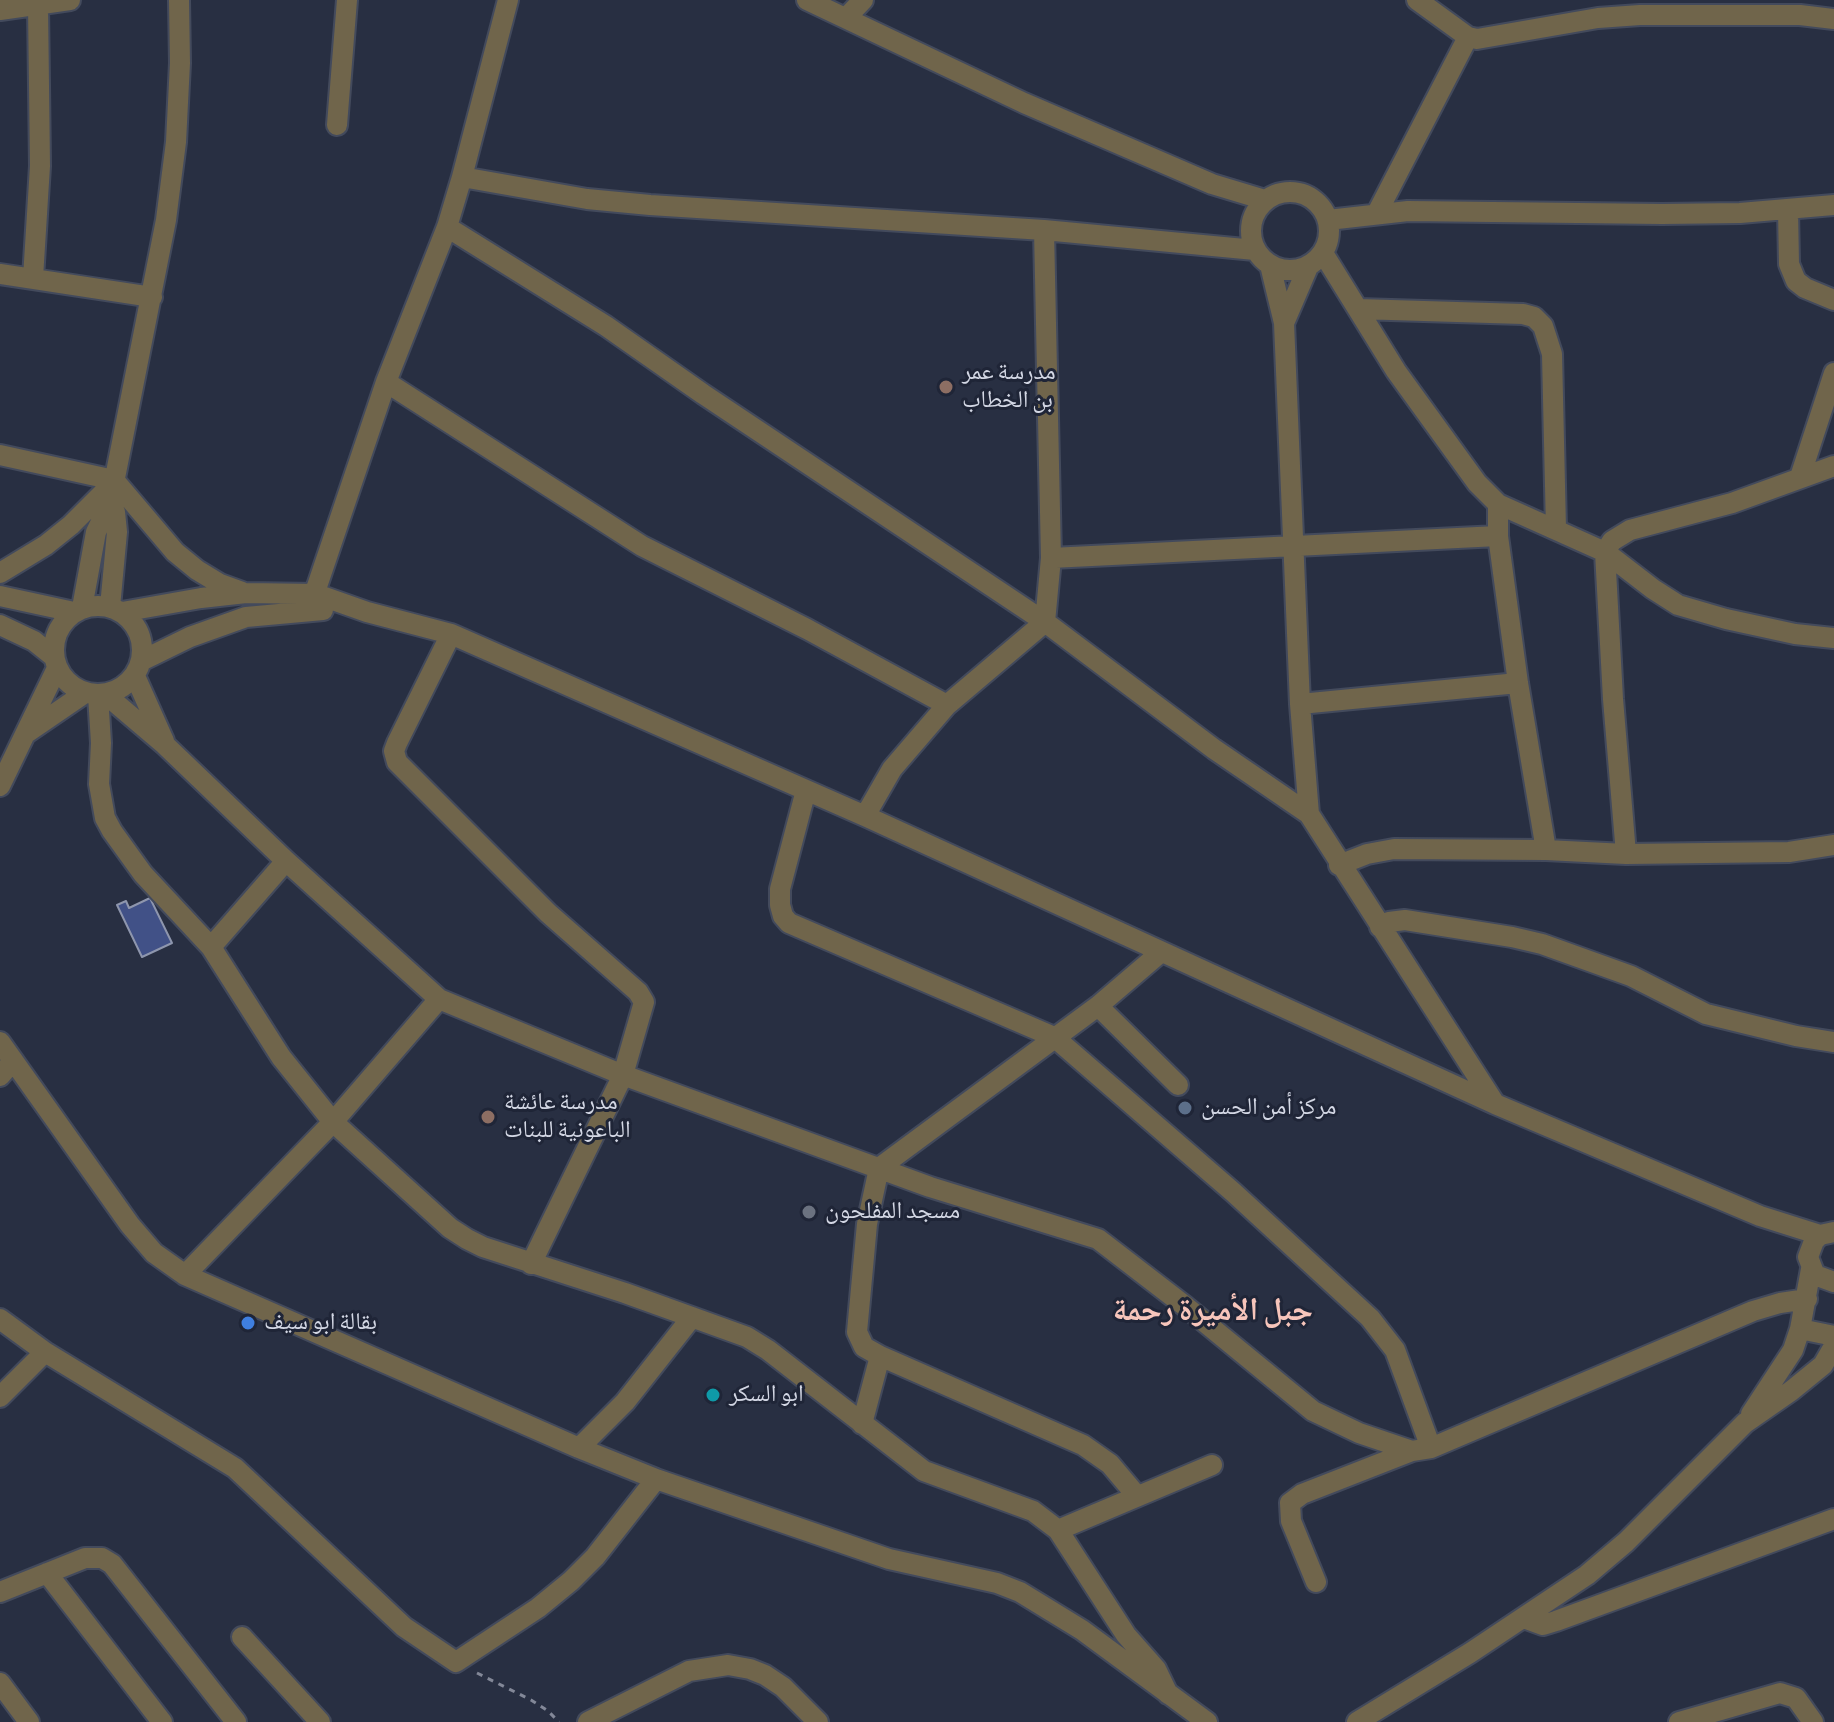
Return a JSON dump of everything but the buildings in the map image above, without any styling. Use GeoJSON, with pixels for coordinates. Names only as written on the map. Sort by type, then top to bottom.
{"type":"FeatureCollection","features":[{"type":"Feature","properties":{"kind":"street"},"geometry":{"type":"LineString","coordinates":[[0,10],[70,0]]}},
{"type":"Feature","properties":{"kind":"street"},"geometry":{"type":"LineString","coordinates":[[0,786],[28,732],[56,662],[57,631],[78,610],[96,532],[110,503],[152,297],[176,142],[179,0]]}},
{"type":"Feature","properties":{"kind":"street"},"geometry":{"type":"LineString","coordinates":[[337,125],[347,0]]}},
{"type":"Feature","properties":{"kind":"street"},"geometry":{"type":"LineString","coordinates":[[313,602],[386,382],[447,227],[508,0]]}},
{"type":"Feature","properties":{"kind":"street"},"geometry":{"type":"LineString","coordinates":[[807,0],[1024,103],[1212,184],[1265,200]]}},
{"type":"Feature","properties":{"kind":"street"},"geometry":{"type":"LineString","coordinates":[[846,18],[863,0]]}},
{"type":"Feature","properties":{"kind":"street"},"geometry":{"type":"LineString","coordinates":[[1417,0],[1468,37],[1489,38],[1598,18],[1640,15],[1800,15],[1834,19]]}},
{"type":"Feature","properties":{"kind":"street"},"geometry":{"type":"LineString","coordinates":[[33,278],[40,166],[38,5]]}},
{"type":"Feature","properties":{"kind":"street"},"geometry":{"type":"LineString","coordinates":[[1377,213],[1468,37]]}},
{"type":"Feature","properties":{"kind":"street"},"geometry":{"type":"LineString","coordinates":[[462,177],[587,199],[650,205],[1044,230],[1255,250]]}},
{"type":"Feature","properties":{"kind":"street"},"geometry":{"type":"LineString","coordinates":[[1212,184],[1251,220]]}},
{"type":"Feature","properties":{"kind":"street"},"geometry":{"type":"LineString","coordinates":[[1284,323],[1329,237],[1328,220],[1321,207],[1309,196],[1295,191],[1279,193],[1256,207],[1250,235],[1255,250],[1270,265],[1289,271],[1315,260]]}},
{"type":"Feature","properties":{"kind":"street"},"geometry":{"type":"LineString","coordinates":[[1328,220],[1377,213],[1490,210],[1662,214],[1834,205]]}},
{"type":"Feature","properties":{"kind":"street"},"geometry":{"type":"LineString","coordinates":[[1788,209],[1789,264],[1796,281],[1834,300]]}},
{"type":"Feature","properties":{"kind":"street"},"geometry":{"type":"LineString","coordinates":[[447,227],[606,326],[1045,622],[1214,749],[1309,814],[1495,1104]]}},
{"type":"Feature","properties":{"kind":"street"},"geometry":{"type":"LineString","coordinates":[[865,816],[892,769],[947,705],[1045,622],[1051,558],[1044,230]]}},
{"type":"Feature","properties":{"kind":"street"},"geometry":{"type":"LineString","coordinates":[[1315,260],[1358,309],[1433,424],[1477,483],[1498,504],[1605,552],[1678,605],[1707,615],[1795,634],[1834,638]]}},
{"type":"Feature","properties":{"kind":"street"},"geometry":{"type":"LineString","coordinates":[[1270,265],[1284,323],[1300,704],[1309,814]]}},
{"type":"Feature","properties":{"kind":"street"},"geometry":{"type":"LineString","coordinates":[[0,274],[152,297]]}},
{"type":"Feature","properties":{"kind":"street"},"geometry":{"type":"LineString","coordinates":[[1358,309],[1523,314],[1534,317],[1543,326],[1552,354],[1556,529]]}},
{"type":"Feature","properties":{"kind":"street"},"geometry":{"type":"LineString","coordinates":[[1800,477],[1834,373]]}},
{"type":"Feature","properties":{"kind":"street"},"geometry":{"type":"LineString","coordinates":[[386,382],[642,546],[807,629],[947,705]]}},
{"type":"Feature","properties":{"kind":"street"},"geometry":{"type":"LineString","coordinates":[[0,455],[114,480],[175,552],[220,584],[246,593],[367,612],[451,634],[865,816],[1495,1104],[1760,1216],[1827,1234]]}},
{"type":"Feature","properties":{"kind":"street"},"geometry":{"type":"LineString","coordinates":[[1626,854],[1605,552],[1612,541],[1630,530],[1722,506],[1834,466]]}},
{"type":"Feature","properties":{"kind":"street"},"geometry":{"type":"LineString","coordinates":[[0,573],[46,545],[71,525],[114,480]]}},
{"type":"Feature","properties":{"kind":"street"},"geometry":{"type":"LineString","coordinates":[[110,503],[115,512],[117,532],[116,610]]}},
{"type":"Feature","properties":{"kind":"street"},"geometry":{"type":"LineString","coordinates":[[1498,504],[1498,536],[1518,683],[1546,850]]}},
{"type":"Feature","properties":{"kind":"street"},"geometry":{"type":"LineString","coordinates":[[1051,558],[1498,536]]}},
{"type":"Feature","properties":{"kind":"street"},"geometry":{"type":"LineString","coordinates":[[0,596],[78,610],[96,605],[116,610],[246,593]]}},
{"type":"Feature","properties":{"kind":"street"},"geometry":{"type":"LineString","coordinates":[[138,668],[190,637],[246,617],[313,602]]}},
{"type":"Feature","properties":{"kind":"street"},"geometry":{"type":"LineString","coordinates":[[28,732],[96,694],[127,684],[138,668],[143,647],[132,622],[116,610]]}},
{"type":"Feature","properties":{"kind":"street"},"geometry":{"type":"LineString","coordinates":[[0,625],[34,641],[56,662],[64,679],[96,694],[165,745],[286,861],[439,999],[623,1075],[930,1187],[1098,1239],[1313,1411],[1359,1433],[1422,1449]]}},
{"type":"Feature","properties":{"kind":"street"},"geometry":{"type":"LineString","coordinates":[[451,634],[397,743],[395,756],[401,767],[548,913],[642,996],[643,1014],[623,1075],[531,1264]]}},
{"type":"Feature","properties":{"kind":"street"},"geometry":{"type":"LineString","coordinates":[[138,668],[165,745]]}},
{"type":"Feature","properties":{"kind":"street"},"geometry":{"type":"LineString","coordinates":[[1300,704],[1518,683]]}},
{"type":"Feature","properties":{"kind":"street"},"geometry":{"type":"LineString","coordinates":[[96,694],[101,743],[99,784],[105,818],[124,851],[211,947],[281,1057],[333,1122],[450,1228],[483,1247],[726,1328],[768,1350],[924,1471],[1033,1511],[1058,1530],[1126,1635],[1156,1669],[1168,1694]]}},
{"type":"Feature","properties":{"kind":"street"},"geometry":{"type":"LineString","coordinates":[[806,790],[780,889],[780,905],[789,923],[1054,1037],[1233,1192],[1370,1318],[1395,1350],[1422,1449]]}},
{"type":"Feature","properties":{"kind":"street"},"geometry":{"type":"LineString","coordinates":[[1339,865],[1367,854],[1394,849],[1626,854],[1789,852],[1834,845]]}},
{"type":"Feature","properties":{"kind":"street"},"geometry":{"type":"LineString","coordinates":[[211,947],[286,861]]}},
{"type":"Feature","properties":{"kind":"street"},"geometry":{"type":"LineString","coordinates":[[1380,927],[1405,920],[1542,944],[1631,976],[1706,1014],[1834,1042]]}},
{"type":"Feature","properties":{"kind":"street"},"geometry":{"type":"LineString","coordinates":[[1137,1496],[1110,1464],[1083,1445],[880,1356],[864,1347],[857,1332],[867,1224],[879,1168],[1098,1006],[1160,953]]}},
{"type":"Feature","properties":{"kind":"street"},"geometry":{"type":"LineString","coordinates":[[185,1275],[333,1122],[439,999]]}},
{"type":"Feature","properties":{"kind":"street"},"geometry":{"type":"LineString","coordinates":[[1098,1006],[1178,1085]]}},
{"type":"Feature","properties":{"kind":"street"},"geometry":{"type":"LineString","coordinates":[[0,1042],[6,1069],[154,1253],[185,1275],[656,1479],[889,1559],[997,1583],[1020,1592],[1082,1630],[1207,1722]]}},
{"type":"Feature","properties":{"kind":"street"},"geometry":{"type":"LineString","coordinates":[[1760,1216],[1810,1263],[1821,1279],[1834,1282]]}},
{"type":"Feature","properties":{"kind":"street"},"geometry":{"type":"LineString","coordinates":[[1745,1423],[1793,1350],[1807,1299],[1810,1248],[1827,1234]]}},
{"type":"Feature","properties":{"kind":"street"},"geometry":{"type":"LineString","coordinates":[[1316,1582],[1291,1521],[1290,1503],[1302,1494],[1614,1372],[1753,1311],[1807,1299]]}},
{"type":"Feature","properties":{"kind":"street"},"geometry":{"type":"LineString","coordinates":[[579,1448],[625,1402],[692,1317]]}},
{"type":"Feature","properties":{"kind":"street"},"geometry":{"type":"LineString","coordinates":[[0,1319],[45,1352],[235,1468],[404,1627],[456,1662],[538,1608],[571,1581],[595,1557],[656,1479]]}},
{"type":"Feature","properties":{"kind":"street"},"geometry":{"type":"LineString","coordinates":[[1800,1329],[1834,1336]]}},
{"type":"Feature","properties":{"kind":"street"},"geometry":{"type":"LineString","coordinates":[[1357,1722],[1587,1575],[1626,1542],[1745,1423],[1823,1365],[1834,1346]]}},
{"type":"Feature","properties":{"kind":"street"},"geometry":{"type":"LineString","coordinates":[[0,1397],[45,1352]]}},
{"type":"Feature","properties":{"kind":"street"},"geometry":{"type":"LineString","coordinates":[[862,1424],[880,1356]]}},
{"type":"Feature","properties":{"kind":"street"},"geometry":{"type":"LineString","coordinates":[[1058,1530],[1212,1465]]}},
{"type":"Feature","properties":{"kind":"street"},"geometry":{"type":"LineString","coordinates":[[1524,1618],[1543,1625],[1556,1621],[1834,1519]]}},
{"type":"Feature","properties":{"kind":"street"},"geometry":{"type":"LineString","coordinates":[[0,1592],[85,1558],[102,1558],[112,1564],[236,1722]]}},
{"type":"Feature","properties":{"kind":"street"},"geometry":{"type":"LineString","coordinates":[[47,1573],[162,1722]]}},
{"type":"Feature","properties":{"kind":"street"},"geometry":{"type":"LineString","coordinates":[[242,1637],[320,1722]]}},
{"type":"Feature","properties":{"kind":"street"},"geometry":{"type":"LineString","coordinates":[[588,1722],[689,1671],[728,1665],[765,1675],[783,1687],[818,1722]]}},
{"type":"Feature","properties":{"kind":"street"},"geometry":{"type":"LineString","coordinates":[[0,1683],[29,1722]]}},
{"type":"Feature","properties":{"kind":"street"},"geometry":{"type":"LineString","coordinates":[[1679,1722],[1780,1693],[1796,1698],[1813,1722]]}},
{"type":"Feature","properties":{"kind":"path"},"geometry":{"type":"LineString","coordinates":[[456,1662],[531,1700],[559,1722]]}},
{"type":"Feature","properties":{"kind":"place","name":"مدرسة عمر بن الخطاب"},"geometry":{"type":"Point","coordinates":[946,387]}},
{"type":"Feature","properties":{"kind":"place","name":"مركز أمن الحسن"},"geometry":{"type":"Point","coordinates":[1185,1108]}},
{"type":"Feature","properties":{"kind":"place","name":"مدرسة عائشة الباعونية للبنات"},"geometry":{"type":"Point","coordinates":[488,1117]}},
{"type":"Feature","properties":{"kind":"place","name":"مسجد المفلحون"},"geometry":{"type":"Point","coordinates":[809,1212]}},
{"type":"Feature","properties":{"kind":"place","name":"بقالة ابو سيف"},"geometry":{"type":"Point","coordinates":[248,1323]}},
{"type":"Feature","properties":{"kind":"place","name":"ابو السكر"},"geometry":{"type":"Point","coordinates":[713,1395]}},
{"type":"Feature","properties":{"kind":"district","name":"جبل الأميرة رحمة"},"geometry":{"type":"Point","coordinates":[1213,1312]}}]}
